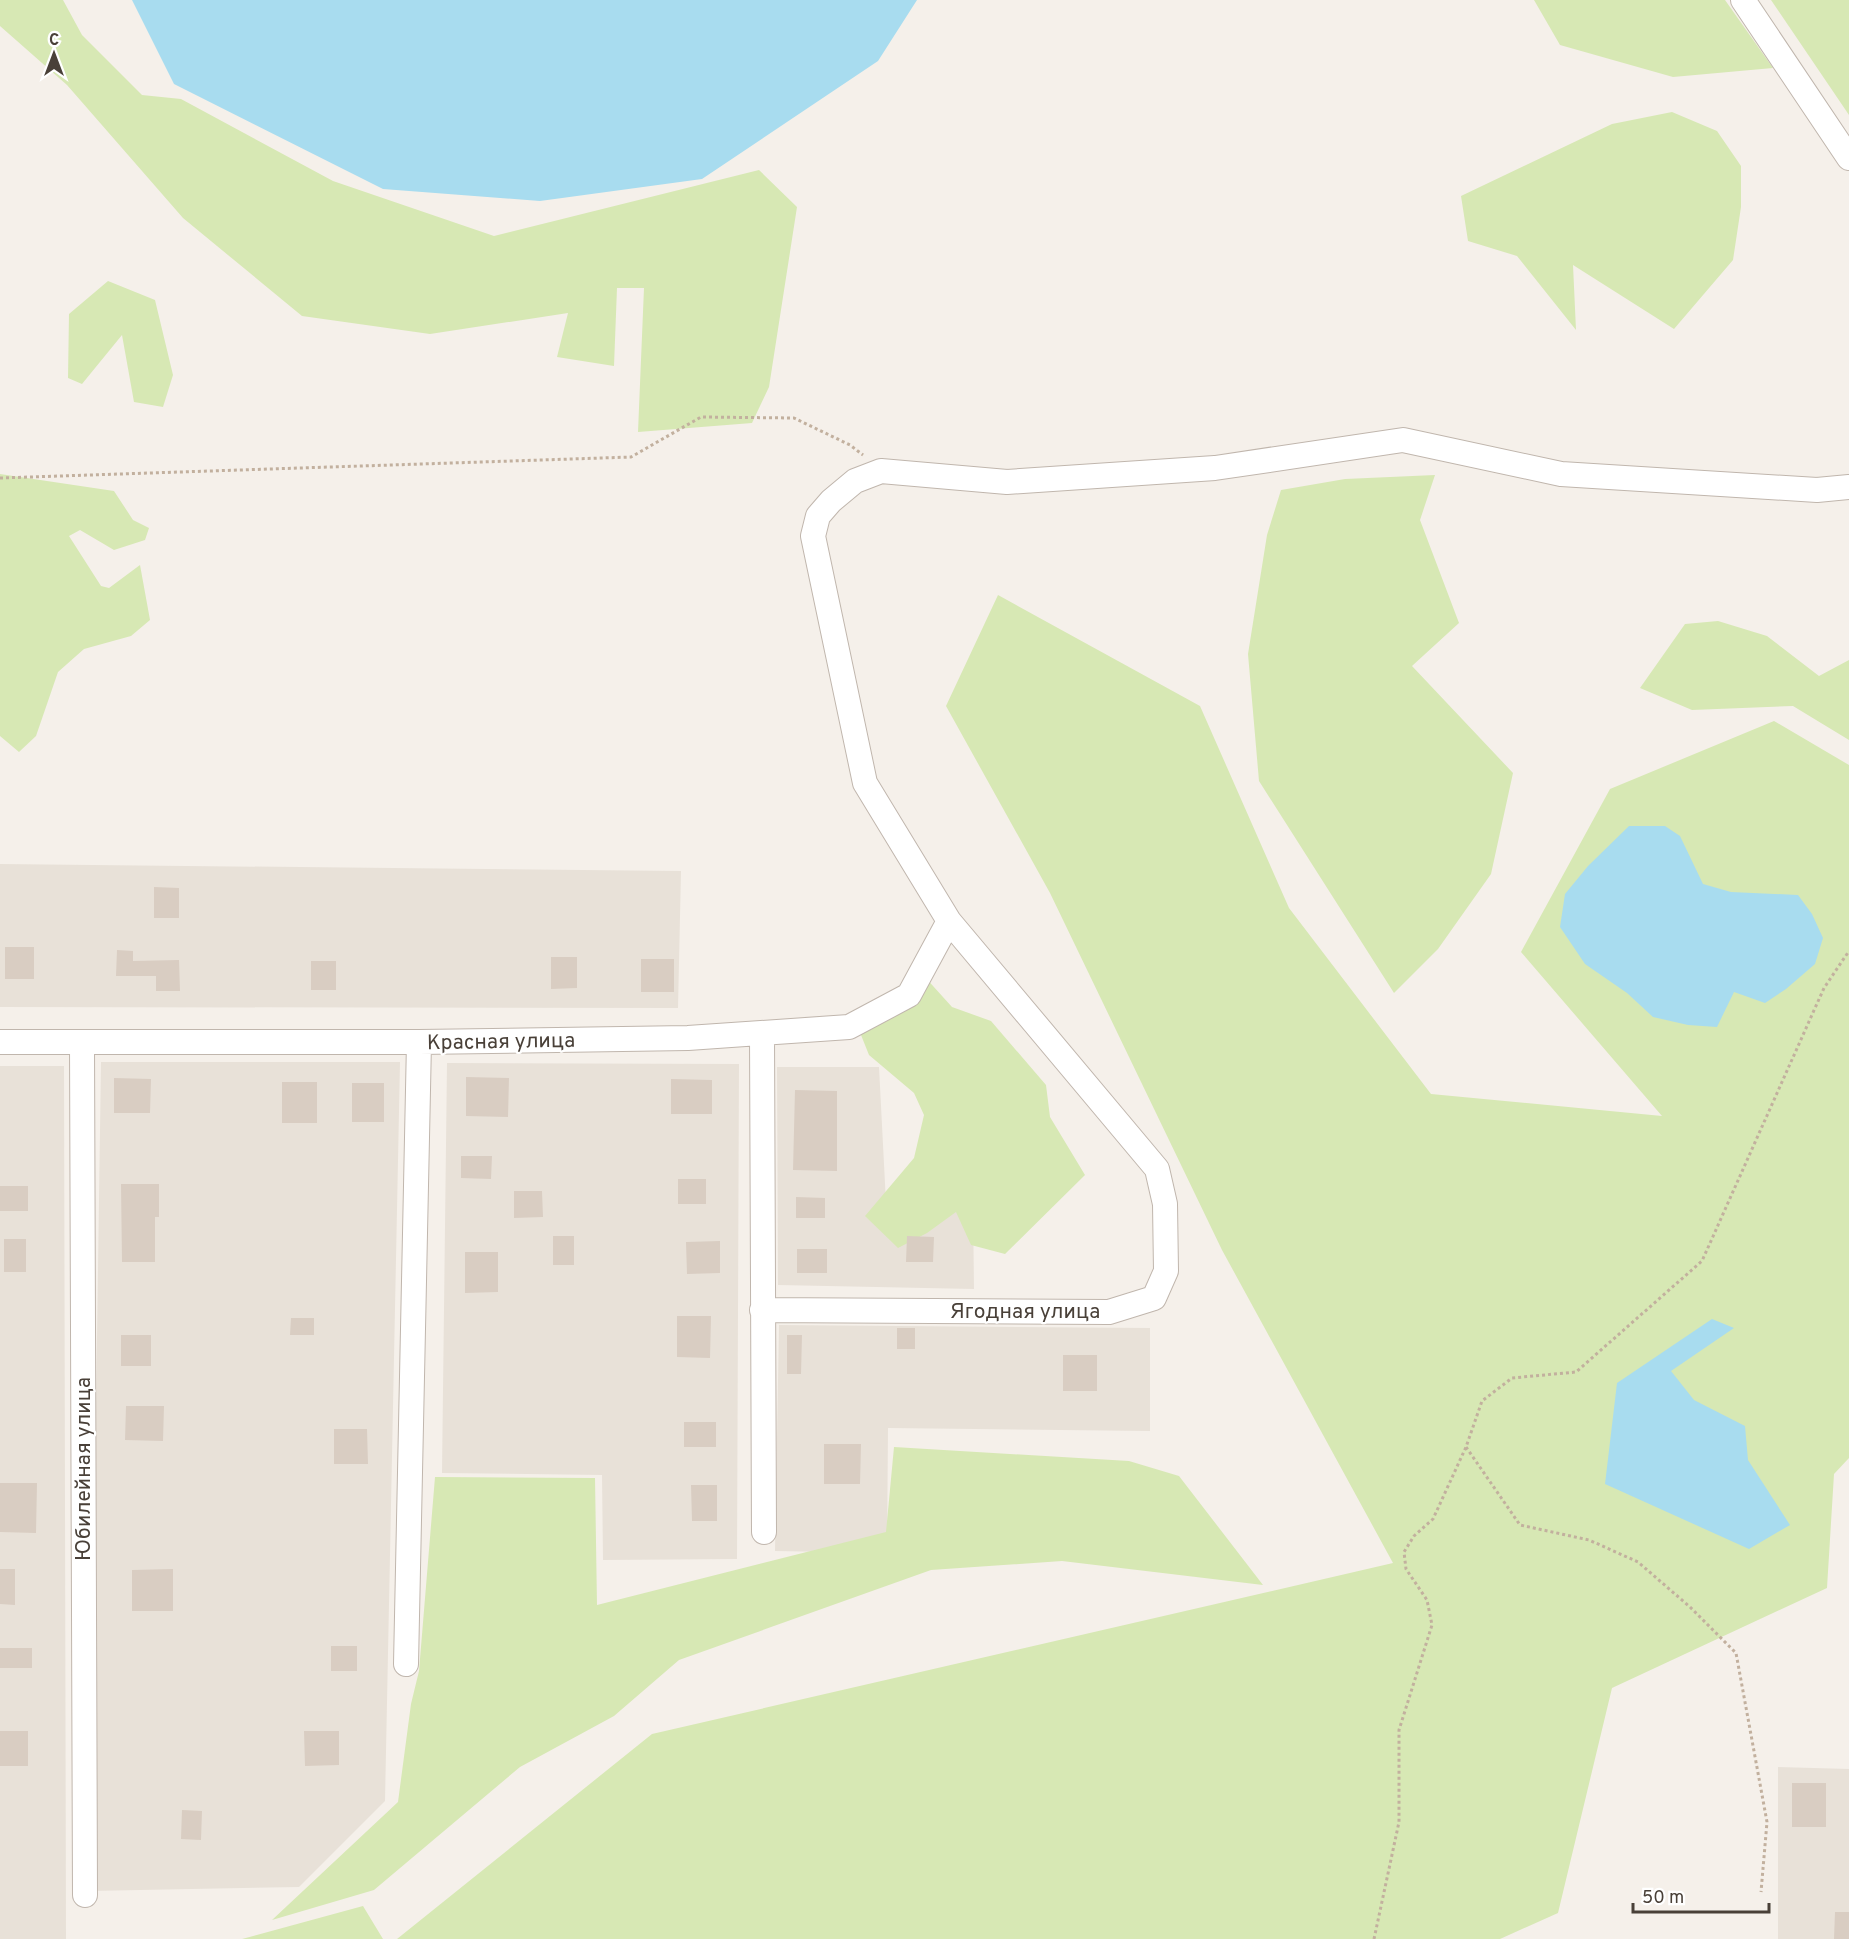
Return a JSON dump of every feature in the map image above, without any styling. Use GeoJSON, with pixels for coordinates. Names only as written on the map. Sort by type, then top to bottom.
{"type":"FeatureCollection","features":[{"type":"Feature","properties":{"kind":"street"},"geometry":{"type":"LineString","coordinates":[[1743,0],[1849,158]]}},
{"type":"Feature","properties":{"kind":"street"},"geometry":{"type":"LineString","coordinates":[[881,471],[1007,482],[1215,468],[1403,440],[1561,474],[1817,490],[1849,487]]}},
{"type":"Feature","properties":{"kind":"street","name":"Ягодная улица"},"geometry":{"type":"LineString","coordinates":[[762,1310],[1109,1312],[1154,1298],[1166,1271],[1165,1204],[1157,1169],[949,921],[865,783],[813,536],[818,516],[831,501],[855,481],[881,471]]}},
{"type":"Feature","properties":{"kind":"street","name":"Красная улица"},"geometry":{"type":"LineString","coordinates":[[0,1042],[419,1042],[688,1038],[849,1027],[909,995],[949,921]]}},
{"type":"Feature","properties":{"kind":"street"},"geometry":{"type":"LineString","coordinates":[[762,1034],[764,1532]]}},
{"type":"Feature","properties":{"kind":"street"},"geometry":{"type":"LineString","coordinates":[[406,1664],[419,1042]]}},
{"type":"Feature","properties":{"kind":"street","name":"Юбилейная улица"},"geometry":{"type":"LineString","coordinates":[[82,1043],[85,1895]]}},
{"type":"Feature","properties":{"kind":"path"},"geometry":{"type":"LineString","coordinates":[[0,478],[631,457],[701,417],[794,418],[850,445],[881,471]]}},
{"type":"Feature","properties":{"kind":"path"},"geometry":{"type":"LineString","coordinates":[[1374,1939],[1399,1822],[1399,1730],[1432,1625],[1427,1600],[1406,1569],[1404,1552],[1414,1536],[1433,1519],[1466,1447],[1482,1401],[1512,1378],[1575,1372],[1702,1261],[1824,988],[1849,951]]}},
{"type":"Feature","properties":{"kind":"path"},"geometry":{"type":"LineString","coordinates":[[1466,1447],[1520,1525],[1589,1540],[1638,1562],[1690,1607],[1736,1653],[1767,1822],[1761,1893]]}},
{"type":"Feature","properties":{"kind":"shaded area"},"geometry":{"type":"Polygon","coordinates":[[[0,864],[681,871],[678,1008],[0,1007],[0,864]]]}},
{"type":"Feature","properties":{"kind":"shaded area"},"geometry":{"type":"Polygon","coordinates":[[[101,1062],[400,1062],[385,1801],[299,1887],[89,1891],[101,1062]]]}},
{"type":"Feature","properties":{"kind":"shaded area"},"geometry":{"type":"Polygon","coordinates":[[[447,1063],[739,1064],[737,1559],[603,1560],[602,1475],[442,1473],[447,1063]]]}},
{"type":"Feature","properties":{"kind":"shaded area"},"geometry":{"type":"Polygon","coordinates":[[[0,1066],[64,1066],[66,1939],[0,1939],[0,1066]]]}},
{"type":"Feature","properties":{"kind":"shaded area"},"geometry":{"type":"Polygon","coordinates":[[[777,1067],[879,1067],[886,1203],[973,1206],[974,1289],[778,1285],[777,1067]]]}},
{"type":"Feature","properties":{"kind":"shaded area"},"geometry":{"type":"Polygon","coordinates":[[[779,1325],[1150,1328],[1150,1431],[888,1428],[887,1553],[775,1551],[779,1325]]]}},
{"type":"Feature","properties":{"kind":"shaded area"},"geometry":{"type":"Polygon","coordinates":[[[1778,1767],[1849,1769],[1849,1939],[1778,1939],[1778,1767]]]}},
{"type":"Feature","properties":{"kind":"green space"},"geometry":{"type":"Polygon","coordinates":[[[0,0],[63,0],[82,35],[142,95],[181,99],[333,181],[494,236],[759,170],[797,207],[769,387],[752,423],[638,432],[644,288],[617,288],[614,366],[557,357],[568,313],[430,334],[302,316],[183,218],[67,85],[0,26],[0,0]]]}},
{"type":"Feature","properties":{"kind":"green space"},"geometry":{"type":"Polygon","coordinates":[[[1534,0],[1725,0],[1773,68],[1673,77],[1560,45],[1534,0]]]}},
{"type":"Feature","properties":{"kind":"green space"},"geometry":{"type":"Polygon","coordinates":[[[1771,0],[1849,0],[1849,115],[1771,0]]]}},
{"type":"Feature","properties":{"kind":"green space"},"geometry":{"type":"Polygon","coordinates":[[[1672,112],[1717,131],[1741,166],[1741,207],[1733,260],[1674,329],[1573,265],[1576,330],[1517,256],[1468,241],[1461,196],[1612,124],[1672,112]]]}},
{"type":"Feature","properties":{"kind":"green space"},"geometry":{"type":"Polygon","coordinates":[[[108,281],[155,300],[173,375],[163,407],[134,402],[122,335],[82,384],[68,378],[69,314],[108,281]]]}},
{"type":"Feature","properties":{"kind":"green space"},"geometry":{"type":"Polygon","coordinates":[[[0,474],[114,491],[133,520],[149,528],[145,540],[114,550],[80,530],[69,536],[101,586],[109,588],[140,565],[150,620],[131,636],[84,649],[58,672],[36,736],[19,752],[0,736],[0,474]]]}},
{"type":"Feature","properties":{"kind":"green space"},"geometry":{"type":"Polygon","coordinates":[[[1435,475],[1420,520],[1459,623],[1412,666],[1513,773],[1491,874],[1438,949],[1394,993],[1259,781],[1248,654],[1267,535],[1281,490],[1345,479],[1435,475]]]}},
{"type":"Feature","properties":{"kind":"green space"},"geometry":{"type":"Polygon","coordinates":[[[998,595],[1200,706],[1289,908],[1431,1094],[1662,1116],[1521,952],[1610,789],[1774,721],[1849,765],[1849,1458],[1834,1474],[1827,1588],[1612,1688],[1558,1913],[1500,1939],[397,1939],[652,1734],[1393,1563],[1222,1250],[1050,893],[946,706],[998,595]]]}},
{"type":"Feature","properties":{"kind":"green space"},"geometry":{"type":"Polygon","coordinates":[[[1718,621],[1767,636],[1819,676],[1849,660],[1849,740],[1793,706],[1692,710],[1640,688],[1685,624],[1718,621]]]}},
{"type":"Feature","properties":{"kind":"green space"},"geometry":{"type":"Polygon","coordinates":[[[924,976],[952,1007],[991,1021],[1046,1085],[1050,1117],[1085,1175],[1005,1254],[971,1245],[956,1212],[927,1233],[898,1248],[865,1216],[914,1158],[924,1115],[914,1093],[869,1055],[859,1030],[924,976]]]}},
{"type":"Feature","properties":{"kind":"green space"},"geometry":{"type":"Polygon","coordinates":[[[894,1447],[1129,1461],[1179,1476],[1263,1585],[1062,1561],[931,1570],[679,1660],[614,1716],[520,1767],[374,1890],[272,1920],[398,1802],[411,1704],[419,1671],[435,1477],[595,1478],[597,1605],[886,1532],[894,1447]]]}},
{"type":"Feature","properties":{"kind":"green space"},"geometry":{"type":"Polygon","coordinates":[[[363,1906],[383,1939],[242,1939],[363,1906]]]}},
{"type":"Feature","properties":{"kind":"water"},"geometry":{"type":"Polygon","coordinates":[[[132,0],[917,0],[878,61],[702,179],[540,201],[383,189],[174,84],[132,0]]]}},
{"type":"Feature","properties":{"kind":"water"},"geometry":{"type":"Polygon","coordinates":[[[1629,826],[1665,826],[1680,836],[1703,884],[1731,892],[1798,895],[1812,914],[1823,938],[1815,964],[1786,989],[1765,1003],[1734,992],[1717,1027],[1688,1025],[1653,1017],[1627,993],[1585,964],[1560,927],[1565,894],[1588,866],[1629,826]]]}},
{"type":"Feature","properties":{"kind":"water"},"geometry":{"type":"Polygon","coordinates":[[[1712,1319],[1734,1328],[1671,1371],[1694,1400],[1745,1426],[1748,1460],[1790,1525],[1749,1549],[1605,1484],[1617,1383],[1712,1319]]]}},
{"type":"Feature","properties":{"kind":"building"},"geometry":{"type":"Polygon","coordinates":[[[154,887],[179,888],[179,918],[154,918],[154,887]]]}},
{"type":"Feature","properties":{"kind":"building"},"geometry":{"type":"Polygon","coordinates":[[[5,947],[34,947],[34,979],[5,979],[5,947]]]}},
{"type":"Feature","properties":{"kind":"building"},"geometry":{"type":"Polygon","coordinates":[[[117,950],[133,951],[133,961],[179,960],[180,991],[156,991],[156,976],[116,976],[117,950]]]}},
{"type":"Feature","properties":{"kind":"building"},"geometry":{"type":"Polygon","coordinates":[[[551,957],[577,957],[577,988],[551,989],[551,957]]]}},
{"type":"Feature","properties":{"kind":"building"},"geometry":{"type":"Polygon","coordinates":[[[641,959],[674,959],[674,992],[641,992],[641,959]]]}},
{"type":"Feature","properties":{"kind":"building"},"geometry":{"type":"Polygon","coordinates":[[[311,961],[336,961],[336,990],[311,990],[311,961]]]}},
{"type":"Feature","properties":{"kind":"building"},"geometry":{"type":"Polygon","coordinates":[[[466,1077],[509,1078],[508,1117],[466,1116],[466,1077]]]}},
{"type":"Feature","properties":{"kind":"building"},"geometry":{"type":"Polygon","coordinates":[[[114,1078],[151,1079],[150,1113],[114,1113],[114,1078]]]}},
{"type":"Feature","properties":{"kind":"building"},"geometry":{"type":"Polygon","coordinates":[[[671,1079],[712,1080],[712,1114],[671,1114],[671,1079]]]}},
{"type":"Feature","properties":{"kind":"building"},"geometry":{"type":"Polygon","coordinates":[[[282,1082],[317,1082],[317,1123],[282,1123],[282,1082]]]}},
{"type":"Feature","properties":{"kind":"building"},"geometry":{"type":"Polygon","coordinates":[[[352,1083],[384,1083],[384,1122],[352,1122],[352,1083]]]}},
{"type":"Feature","properties":{"kind":"building"},"geometry":{"type":"Polygon","coordinates":[[[795,1090],[837,1091],[837,1171],[793,1170],[795,1090]]]}},
{"type":"Feature","properties":{"kind":"building"},"geometry":{"type":"Polygon","coordinates":[[[461,1156],[492,1156],[491,1179],[461,1178],[461,1156]]]}},
{"type":"Feature","properties":{"kind":"building"},"geometry":{"type":"Polygon","coordinates":[[[678,1179],[706,1179],[706,1204],[678,1204],[678,1179]]]}},
{"type":"Feature","properties":{"kind":"building"},"geometry":{"type":"Polygon","coordinates":[[[121,1184],[159,1184],[159,1217],[155,1217],[155,1262],[122,1262],[121,1184]]]}},
{"type":"Feature","properties":{"kind":"building"},"geometry":{"type":"Polygon","coordinates":[[[0,1186],[28,1186],[28,1211],[0,1211],[0,1186]]]}},
{"type":"Feature","properties":{"kind":"building"},"geometry":{"type":"Polygon","coordinates":[[[514,1191],[542,1191],[543,1217],[514,1218],[514,1191]]]}},
{"type":"Feature","properties":{"kind":"building"},"geometry":{"type":"Polygon","coordinates":[[[796,1197],[825,1198],[825,1218],[796,1218],[796,1197]]]}},
{"type":"Feature","properties":{"kind":"building"},"geometry":{"type":"Polygon","coordinates":[[[553,1236],[574,1236],[574,1265],[553,1265],[553,1236]]]}},
{"type":"Feature","properties":{"kind":"building"},"geometry":{"type":"Polygon","coordinates":[[[907,1236],[934,1237],[933,1262],[906,1262],[907,1236]]]}},
{"type":"Feature","properties":{"kind":"building"},"geometry":{"type":"Polygon","coordinates":[[[4,1239],[26,1239],[26,1272],[4,1272],[4,1239]]]}},
{"type":"Feature","properties":{"kind":"building"},"geometry":{"type":"Polygon","coordinates":[[[720,1241],[720,1273],[687,1274],[686,1242],[720,1241]]]}},
{"type":"Feature","properties":{"kind":"building"},"geometry":{"type":"Polygon","coordinates":[[[797,1249],[827,1249],[827,1273],[797,1273],[797,1249]]]}},
{"type":"Feature","properties":{"kind":"building"},"geometry":{"type":"Polygon","coordinates":[[[465,1252],[498,1252],[498,1292],[465,1293],[465,1252]]]}},
{"type":"Feature","properties":{"kind":"building"},"geometry":{"type":"Polygon","coordinates":[[[677,1316],[711,1316],[710,1358],[677,1357],[677,1316]]]}},
{"type":"Feature","properties":{"kind":"building"},"geometry":{"type":"Polygon","coordinates":[[[291,1318],[314,1318],[314,1335],[290,1335],[291,1318]]]}},
{"type":"Feature","properties":{"kind":"building"},"geometry":{"type":"Polygon","coordinates":[[[897,1328],[915,1328],[915,1349],[897,1349],[897,1328]]]}},
{"type":"Feature","properties":{"kind":"building"},"geometry":{"type":"Polygon","coordinates":[[[121,1335],[151,1335],[151,1366],[121,1366],[121,1335]]]}},
{"type":"Feature","properties":{"kind":"building"},"geometry":{"type":"Polygon","coordinates":[[[787,1335],[802,1335],[801,1374],[787,1374],[787,1335]]]}},
{"type":"Feature","properties":{"kind":"building"},"geometry":{"type":"Polygon","coordinates":[[[1063,1355],[1097,1355],[1097,1391],[1063,1391],[1063,1355]]]}},
{"type":"Feature","properties":{"kind":"building"},"geometry":{"type":"Polygon","coordinates":[[[126,1406],[164,1406],[163,1441],[125,1440],[126,1406]]]}},
{"type":"Feature","properties":{"kind":"building"},"geometry":{"type":"Polygon","coordinates":[[[684,1422],[716,1422],[716,1447],[684,1447],[684,1422]]]}},
{"type":"Feature","properties":{"kind":"building"},"geometry":{"type":"Polygon","coordinates":[[[334,1429],[367,1429],[368,1464],[334,1464],[334,1429]]]}},
{"type":"Feature","properties":{"kind":"building"},"geometry":{"type":"Polygon","coordinates":[[[824,1444],[861,1444],[860,1484],[824,1484],[824,1444]]]}},
{"type":"Feature","properties":{"kind":"building"},"geometry":{"type":"Polygon","coordinates":[[[0,1483],[37,1483],[36,1533],[0,1532],[0,1483]]]}},
{"type":"Feature","properties":{"kind":"building"},"geometry":{"type":"Polygon","coordinates":[[[691,1485],[717,1485],[717,1521],[692,1521],[691,1485]]]}},
{"type":"Feature","properties":{"kind":"building"},"geometry":{"type":"Polygon","coordinates":[[[0,1569],[15,1569],[15,1605],[0,1604],[0,1569]]]}},
{"type":"Feature","properties":{"kind":"building"},"geometry":{"type":"Polygon","coordinates":[[[173,1569],[173,1611],[132,1611],[132,1570],[173,1569]]]}},
{"type":"Feature","properties":{"kind":"building"},"geometry":{"type":"Polygon","coordinates":[[[331,1646],[357,1646],[357,1671],[331,1671],[331,1646]]]}},
{"type":"Feature","properties":{"kind":"building"},"geometry":{"type":"Polygon","coordinates":[[[0,1648],[32,1648],[32,1668],[0,1668],[0,1648]]]}},
{"type":"Feature","properties":{"kind":"building"},"geometry":{"type":"Polygon","coordinates":[[[0,1731],[28,1731],[28,1766],[0,1766],[0,1731]]]}},
{"type":"Feature","properties":{"kind":"building"},"geometry":{"type":"Polygon","coordinates":[[[304,1731],[339,1731],[339,1765],[305,1766],[304,1731]]]}},
{"type":"Feature","properties":{"kind":"building"},"geometry":{"type":"Polygon","coordinates":[[[1792,1783],[1826,1783],[1826,1827],[1792,1827],[1792,1783]]]}},
{"type":"Feature","properties":{"kind":"building"},"geometry":{"type":"Polygon","coordinates":[[[182,1810],[202,1811],[201,1840],[181,1839],[182,1810]]]}},
{"type":"Feature","properties":{"kind":"building"},"geometry":{"type":"Polygon","coordinates":[[[1835,1912],[1849,1912],[1849,1939],[1834,1939],[1835,1912]]]}}]}
